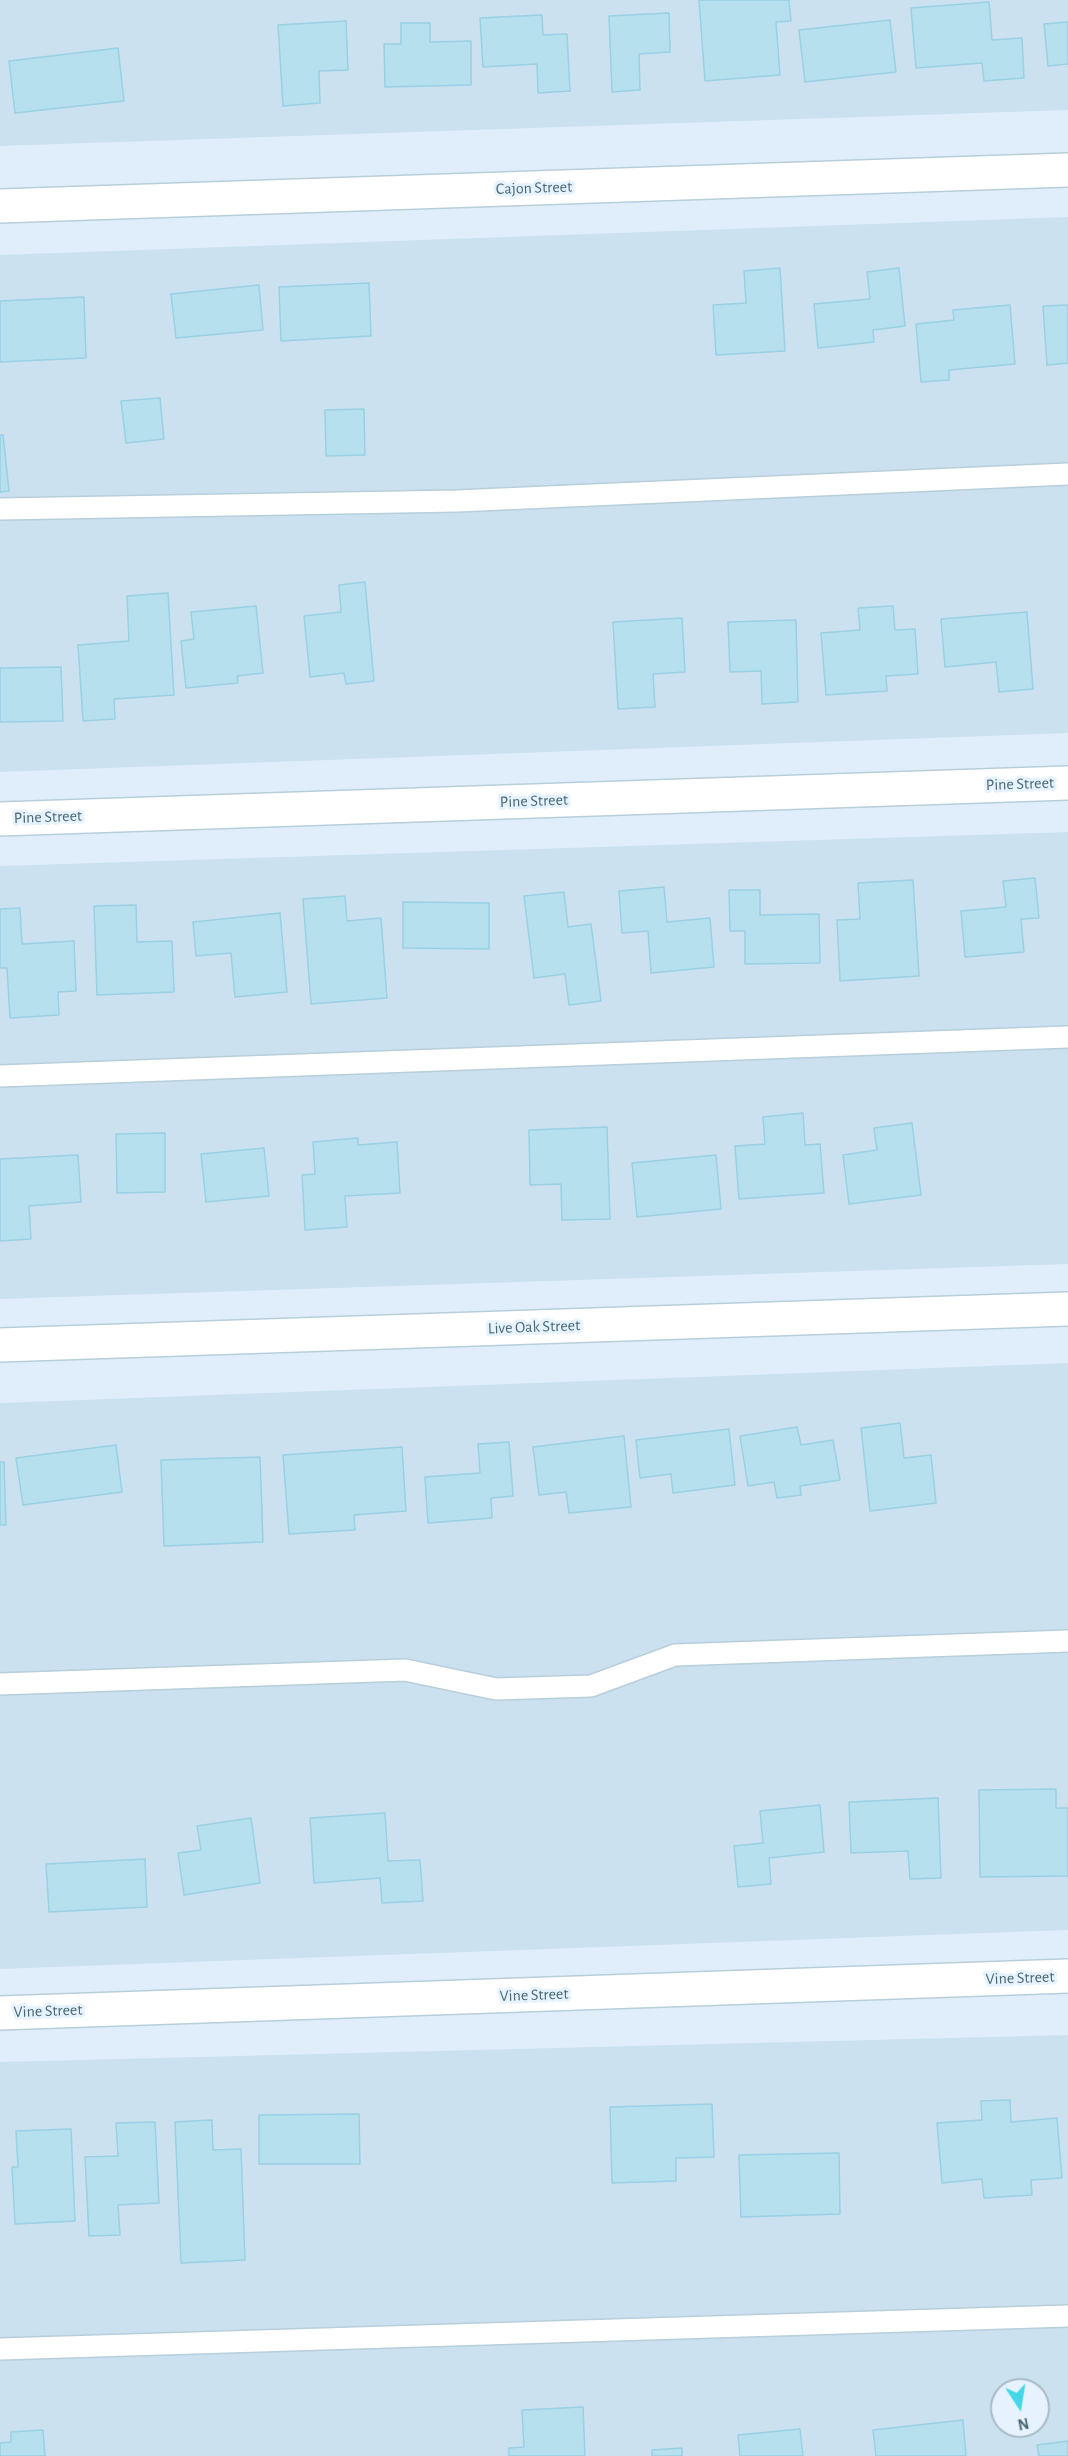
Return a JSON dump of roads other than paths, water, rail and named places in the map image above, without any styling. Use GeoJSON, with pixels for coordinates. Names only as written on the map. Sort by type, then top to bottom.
{"type":"FeatureCollection","features":[{"type":"Feature","properties":{"kind":"street","name":"Cajon Street"},"geometry":{"type":"LineString","coordinates":[[0,206],[1068,170]]}},
{"type":"Feature","properties":{"kind":"street","name":"Pine Street"},"geometry":{"type":"LineString","coordinates":[[0,819],[1068,783]]}},
{"type":"Feature","properties":{"kind":"street","name":"Live Oak Street"},"geometry":{"type":"LineString","coordinates":[[0,1345],[1068,1309]]}},
{"type":"Feature","properties":{"kind":"street","name":"Vine Street"},"geometry":{"type":"LineString","coordinates":[[0,2013],[1068,1976]]}},
{"type":"Feature","properties":{"kind":"lane"},"geometry":{"type":"LineString","coordinates":[[0,509],[457,501],[1068,474]]}},
{"type":"Feature","properties":{"kind":"lane"},"geometry":{"type":"LineString","coordinates":[[0,1076],[1068,1037]]}},
{"type":"Feature","properties":{"kind":"lane"},"geometry":{"type":"LineString","coordinates":[[0,1684],[405,1670],[496,1689],[591,1686],[675,1655],[1068,1641]]}},
{"type":"Feature","properties":{"kind":"lane"},"geometry":{"type":"LineString","coordinates":[[0,2349],[1068,2316]]}}]}
